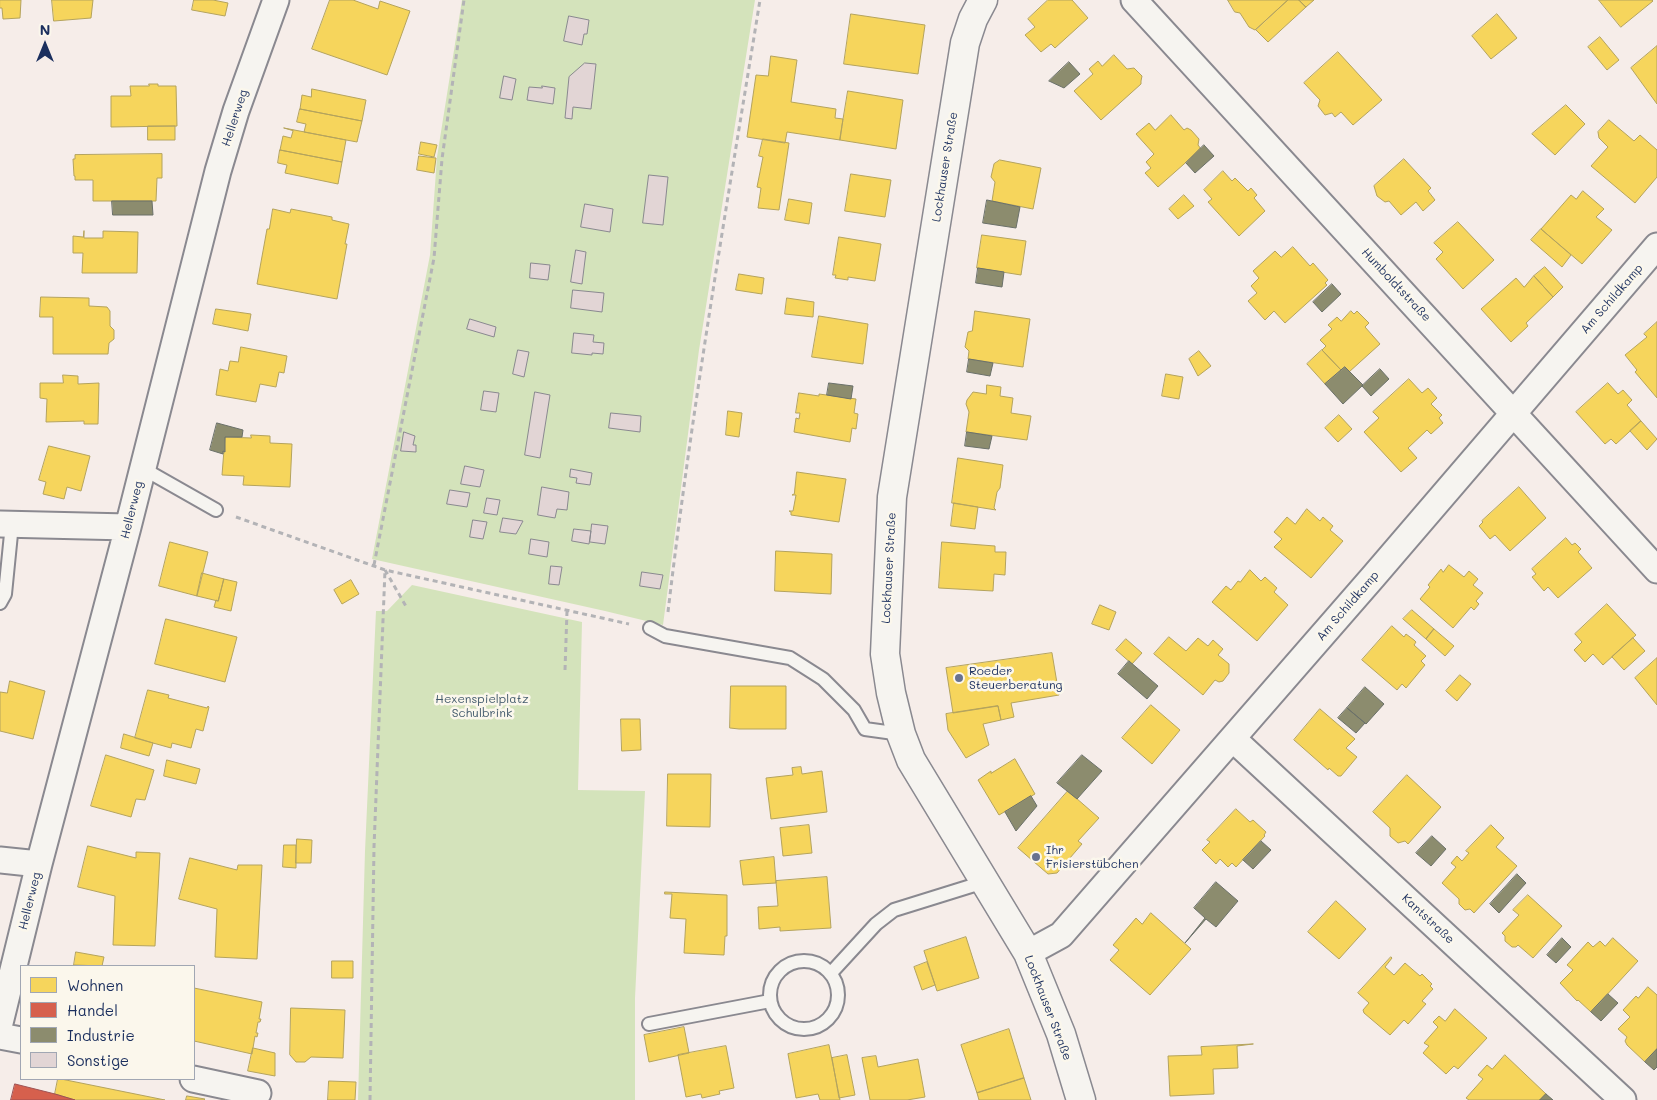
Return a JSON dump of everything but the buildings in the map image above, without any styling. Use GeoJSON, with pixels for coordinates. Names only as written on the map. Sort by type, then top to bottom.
{"type":"FeatureCollection","features":[{"type":"Feature","properties":{"kind":"street","name":"Hellerweg"},"geometry":{"type":"LineString","coordinates":[[0,1023],[39,864],[128,526],[218,171],[236,111],[276,0]]}},
{"type":"Feature","properties":{"kind":"street","name":"Lockhauser Straße"},"geometry":{"type":"LineString","coordinates":[[983,0],[965,43],[892,497],[886,654],[891,693],[901,734],[911,760],[1028,953],[1060,1034],[1081,1100]]}},
{"type":"Feature","properties":{"kind":"street","name":"Humboldtstraße"},"geometry":{"type":"LineString","coordinates":[[1134,0],[1657,570]]}},
{"type":"Feature","properties":{"kind":"street","name":"Am Schildkamp"},"geometry":{"type":"LineString","coordinates":[[1028,953],[1061,935],[1233,739],[1657,246]]}},
{"type":"Feature","properties":{"kind":"street"},"geometry":{"type":"LineString","coordinates":[[6,524],[128,526]]}},
{"type":"Feature","properties":{"kind":"street","name":"Kantstraße"},"geometry":{"type":"LineString","coordinates":[[1233,739],[1623,1100]]}},
{"type":"Feature","properties":{"kind":"street"},"geometry":{"type":"LineString","coordinates":[[0,860],[39,864]]}},
{"type":"Feature","properties":{"kind":"street"},"geometry":{"type":"LineString","coordinates":[[0,1036],[20,1040]]}},
{"type":"Feature","properties":{"kind":"street"},"geometry":{"type":"LineString","coordinates":[[195,1079],[258,1093]]}},
{"type":"Feature","properties":{"kind":"lane"},"geometry":{"type":"LineString","coordinates":[[142,468],[216,510]]}},
{"type":"Feature","properties":{"kind":"lane"},"geometry":{"type":"LineString","coordinates":[[0,602],[5,594],[6,524]]}},
{"type":"Feature","properties":{"kind":"lane"},"geometry":{"type":"LineString","coordinates":[[650,628],[665,636],[790,658],[823,679],[854,710],[865,729],[901,734]]}},
{"type":"Feature","properties":{"kind":"lane"},"geometry":{"type":"LineString","coordinates":[[831,973],[876,924],[894,910],[984,882]]}},
{"type":"Feature","properties":{"kind":"lane"},"geometry":{"type":"LineString","coordinates":[[799,961],[817,963],[831,973],[838,989],[837,1007],[826,1021],[810,1029],[792,1027],[778,1017],[770,1001],[772,983],[782,968],[799,961]]}},
{"type":"Feature","properties":{"kind":"lane"},"geometry":{"type":"LineString","coordinates":[[649,1024],[770,1001]]}},
{"type":"Feature","properties":{"kind":"path"},"geometry":{"type":"LineString","coordinates":[[374,565],[434,258],[442,159],[464,0]]}},
{"type":"Feature","properties":{"kind":"path"},"geometry":{"type":"LineString","coordinates":[[665,636],[677,532],[703,352],[760,0]]}},
{"type":"Feature","properties":{"kind":"path"},"geometry":{"type":"LineString","coordinates":[[216,510],[385,570],[650,628]]}},
{"type":"Feature","properties":{"kind":"path"},"geometry":{"type":"LineString","coordinates":[[385,570],[407,608]]}},
{"type":"Feature","properties":{"kind":"path"},"geometry":{"type":"LineString","coordinates":[[370,1100],[374,847],[385,570]]}},
{"type":"Feature","properties":{"kind":"path"},"geometry":{"type":"LineString","coordinates":[[565,670],[567,611]]}},
{"type":"Feature","properties":{"kind":"green space"},"geometry":{"type":"Polygon","coordinates":[[[462,0],[755,0],[699,350],[663,625],[372,559],[430,255],[437,157],[462,0]]]}},
{"type":"Feature","properties":{"kind":"green space","name":"Hexenspielplatz Schulbrink"},"geometry":{"type":"Polygon","coordinates":[[[412,585],[582,622],[578,790],[645,791],[635,998],[635,1100],[358,1100],[365,851],[376,611],[387,611],[412,585]]]}},
{"type":"Feature","properties":{"kind":"place","name":"Roeder Steuerberatung"},"geometry":{"type":"Point","coordinates":[959,678]}},
{"type":"Feature","properties":{"kind":"place","name":"Ihr Frisierstübchen"},"geometry":{"type":"Point","coordinates":[1036,857]}}]}
